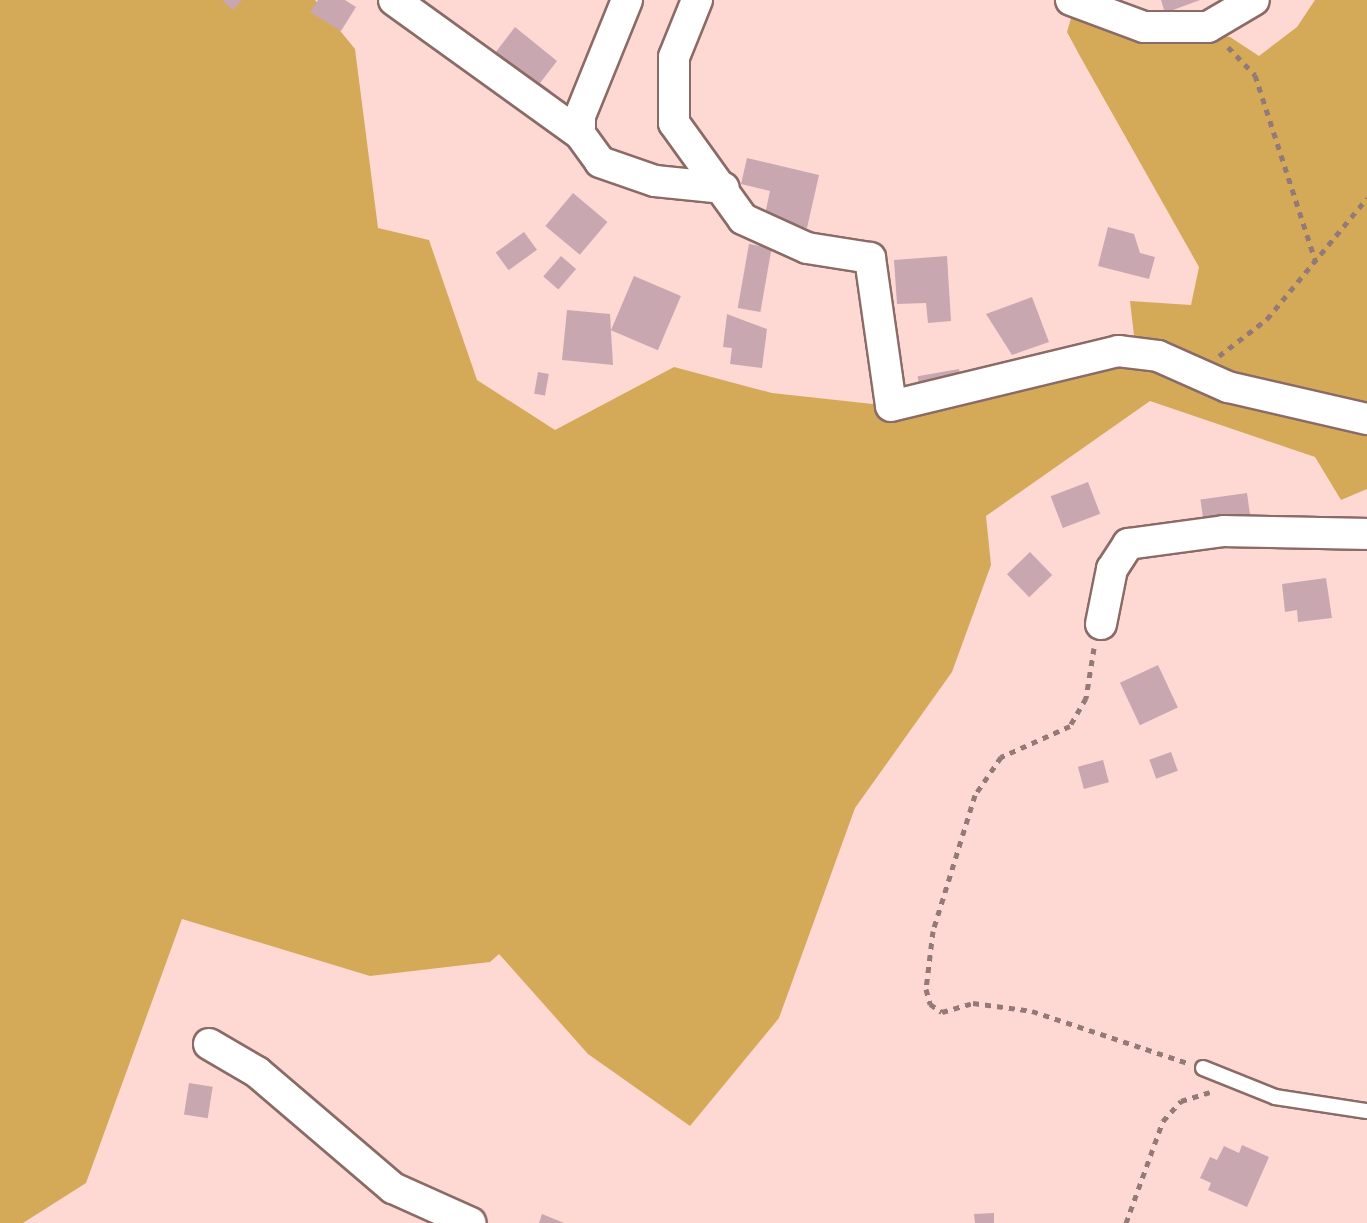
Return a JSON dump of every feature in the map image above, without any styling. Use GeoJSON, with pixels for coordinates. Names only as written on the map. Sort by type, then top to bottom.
{"type":"FeatureCollection","features":[{"type":"Feature","properties":{"kind":"street"},"geometry":{"type":"LineString","coordinates":[[394,0],[580,134],[600,162],[655,181],[724,188]]}},
{"type":"Feature","properties":{"kind":"street"},"geometry":{"type":"LineString","coordinates":[[580,134],[580,116],[627,0]]}},
{"type":"Feature","properties":{"kind":"street"},"geometry":{"type":"LineString","coordinates":[[697,0],[674,57],[674,123],[724,188],[743,219],[807,248],[870,258],[891,406],[1118,351],[1158,356],[1196,373],[1367,419]]}},
{"type":"Feature","properties":{"kind":"street"},"geometry":{"type":"LineString","coordinates":[[1071,0],[1144,27],[1208,27],[1254,0]]}},
{"type":"Feature","properties":{"kind":"street"},"geometry":{"type":"LineString","coordinates":[[1101,624],[1112,569],[1128,544],[1224,531],[1367,534]]}},
{"type":"Feature","properties":{"kind":"street"},"geometry":{"type":"LineString","coordinates":[[209,1044],[257,1072],[393,1188],[471,1223]]}},
{"type":"Feature","properties":{"kind":"lane"},"geometry":{"type":"LineString","coordinates":[[1203,1068],[1275,1097],[1367,1111]]}},
{"type":"Feature","properties":{"kind":"path"},"geometry":{"type":"LineString","coordinates":[[1208,27],[1255,75],[1315,260]]}},
{"type":"Feature","properties":{"kind":"path"},"geometry":{"type":"LineString","coordinates":[[1196,373],[1267,319],[1367,198]]}},
{"type":"Feature","properties":{"kind":"path"},"geometry":{"type":"LineString","coordinates":[[1101,624],[1086,698],[1070,726],[1001,757],[975,795],[933,931],[926,989],[930,1004],[942,1012],[973,1003],[1032,1011],[1203,1068]]}},
{"type":"Feature","properties":{"kind":"path"},"geometry":{"type":"LineString","coordinates":[[1126,1223],[1163,1121],[1181,1101],[1212,1092],[1227,1077]]}},
{"type":"Feature","properties":{"kind":"shaded area"},"geometry":{"type":"Polygon","coordinates":[[[0,0],[315,0],[355,49],[378,228],[429,240],[477,380],[555,430],[674,367],[772,393],[891,406],[1136,353],[1130,301],[1191,305],[1199,267],[1067,32],[1072,15],[1230,37],[1259,56],[1297,27],[1315,0],[1367,0],[1367,489],[1341,500],[1315,457],[1150,401],[986,516],[991,565],[952,672],[855,808],[779,1018],[690,1126],[588,1054],[499,954],[490,962],[370,976],[182,919],[86,1183],[23,1223],[0,1223],[0,0]]]}},
{"type":"Feature","properties":{"kind":"building"},"geometry":{"type":"Polygon","coordinates":[[[222,0],[242,0],[233,10],[222,0]]]}},
{"type":"Feature","properties":{"kind":"building"},"geometry":{"type":"Polygon","coordinates":[[[318,0],[345,0],[356,7],[341,31],[310,12],[318,0]]]}},
{"type":"Feature","properties":{"kind":"building"},"geometry":{"type":"Polygon","coordinates":[[[1161,0],[1200,0],[1165,13],[1161,0]]]}},
{"type":"Feature","properties":{"kind":"building"},"geometry":{"type":"Polygon","coordinates":[[[515,27],[557,61],[540,83],[550,90],[543,98],[492,57],[515,27]]]}},
{"type":"Feature","properties":{"kind":"building"},"geometry":{"type":"Polygon","coordinates":[[[747,158],[819,175],[807,228],[764,219],[770,191],[741,184],[747,158]]]}},
{"type":"Feature","properties":{"kind":"building"},"geometry":{"type":"Polygon","coordinates":[[[573,193],[607,222],[580,255],[545,226],[573,193]]]}},
{"type":"Feature","properties":{"kind":"building"},"geometry":{"type":"Polygon","coordinates":[[[1108,227],[1134,234],[1140,253],[1155,257],[1149,279],[1098,266],[1108,227]]]}},
{"type":"Feature","properties":{"kind":"building"},"geometry":{"type":"Polygon","coordinates":[[[524,232],[537,250],[509,270],[496,253],[524,232]]]}},
{"type":"Feature","properties":{"kind":"building"},"geometry":{"type":"Polygon","coordinates":[[[749,244],[772,248],[760,312],[738,308],[749,244]]]}},
{"type":"Feature","properties":{"kind":"building"},"geometry":{"type":"Polygon","coordinates":[[[561,256],[576,269],[558,289],[543,276],[561,256]]]}},
{"type":"Feature","properties":{"kind":"building"},"geometry":{"type":"Polygon","coordinates":[[[947,256],[951,321],[928,323],[926,303],[897,304],[894,260],[947,256]]]}},
{"type":"Feature","properties":{"kind":"building"},"geometry":{"type":"Polygon","coordinates":[[[634,276],[681,296],[658,350],[611,330],[634,276]]]}},
{"type":"Feature","properties":{"kind":"building"},"geometry":{"type":"Polygon","coordinates":[[[1032,297],[1049,342],[1012,355],[986,314],[1032,297]]]}},
{"type":"Feature","properties":{"kind":"building"},"geometry":{"type":"Polygon","coordinates":[[[567,310],[610,314],[613,365],[562,360],[567,310]]]}},
{"type":"Feature","properties":{"kind":"building"},"geometry":{"type":"Polygon","coordinates":[[[727,314],[767,329],[762,368],[730,364],[732,348],[723,347],[727,314]]]}},
{"type":"Feature","properties":{"kind":"building"},"geometry":{"type":"Polygon","coordinates":[[[959,369],[962,386],[921,393],[918,376],[959,369]]]}},
{"type":"Feature","properties":{"kind":"building"},"geometry":{"type":"Polygon","coordinates":[[[538,372],[549,374],[545,396],[534,394],[538,372]]]}},
{"type":"Feature","properties":{"kind":"building"},"geometry":{"type":"Polygon","coordinates":[[[1088,482],[1100,514],[1063,528],[1051,496],[1088,482]]]}},
{"type":"Feature","properties":{"kind":"building"},"geometry":{"type":"Polygon","coordinates":[[[1247,493],[1251,520],[1204,526],[1200,500],[1247,493]]]}},
{"type":"Feature","properties":{"kind":"building"},"geometry":{"type":"Polygon","coordinates":[[[1030,552],[1052,575],[1029,597],[1007,574],[1030,552]]]}},
{"type":"Feature","properties":{"kind":"building"},"geometry":{"type":"Polygon","coordinates":[[[1326,578],[1332,618],[1298,622],[1297,610],[1285,612],[1282,584],[1326,578]]]}},
{"type":"Feature","properties":{"kind":"building"},"geometry":{"type":"Polygon","coordinates":[[[1158,665],[1178,708],[1140,725],[1120,683],[1158,665]]]}},
{"type":"Feature","properties":{"kind":"building"},"geometry":{"type":"Polygon","coordinates":[[[1171,752],[1178,771],[1156,779],[1149,760],[1171,752]]]}},
{"type":"Feature","properties":{"kind":"building"},"geometry":{"type":"Polygon","coordinates":[[[1103,760],[1109,782],[1084,789],[1078,767],[1103,760]]]}},
{"type":"Feature","properties":{"kind":"building"},"geometry":{"type":"Polygon","coordinates":[[[189,1083],[213,1087],[208,1118],[184,1115],[189,1083]]]}},
{"type":"Feature","properties":{"kind":"building"},"geometry":{"type":"Polygon","coordinates":[[[1242,1145],[1269,1157],[1247,1207],[1208,1190],[1211,1183],[1200,1178],[1210,1157],[1217,1160],[1224,1146],[1239,1153],[1242,1145]]]}},
{"type":"Feature","properties":{"kind":"building"},"geometry":{"type":"Polygon","coordinates":[[[994,1213],[994,1223],[975,1223],[974,1214],[994,1213]]]}},
{"type":"Feature","properties":{"kind":"building"},"geometry":{"type":"Polygon","coordinates":[[[542,1214],[564,1223],[539,1223],[542,1214]]]}}]}
